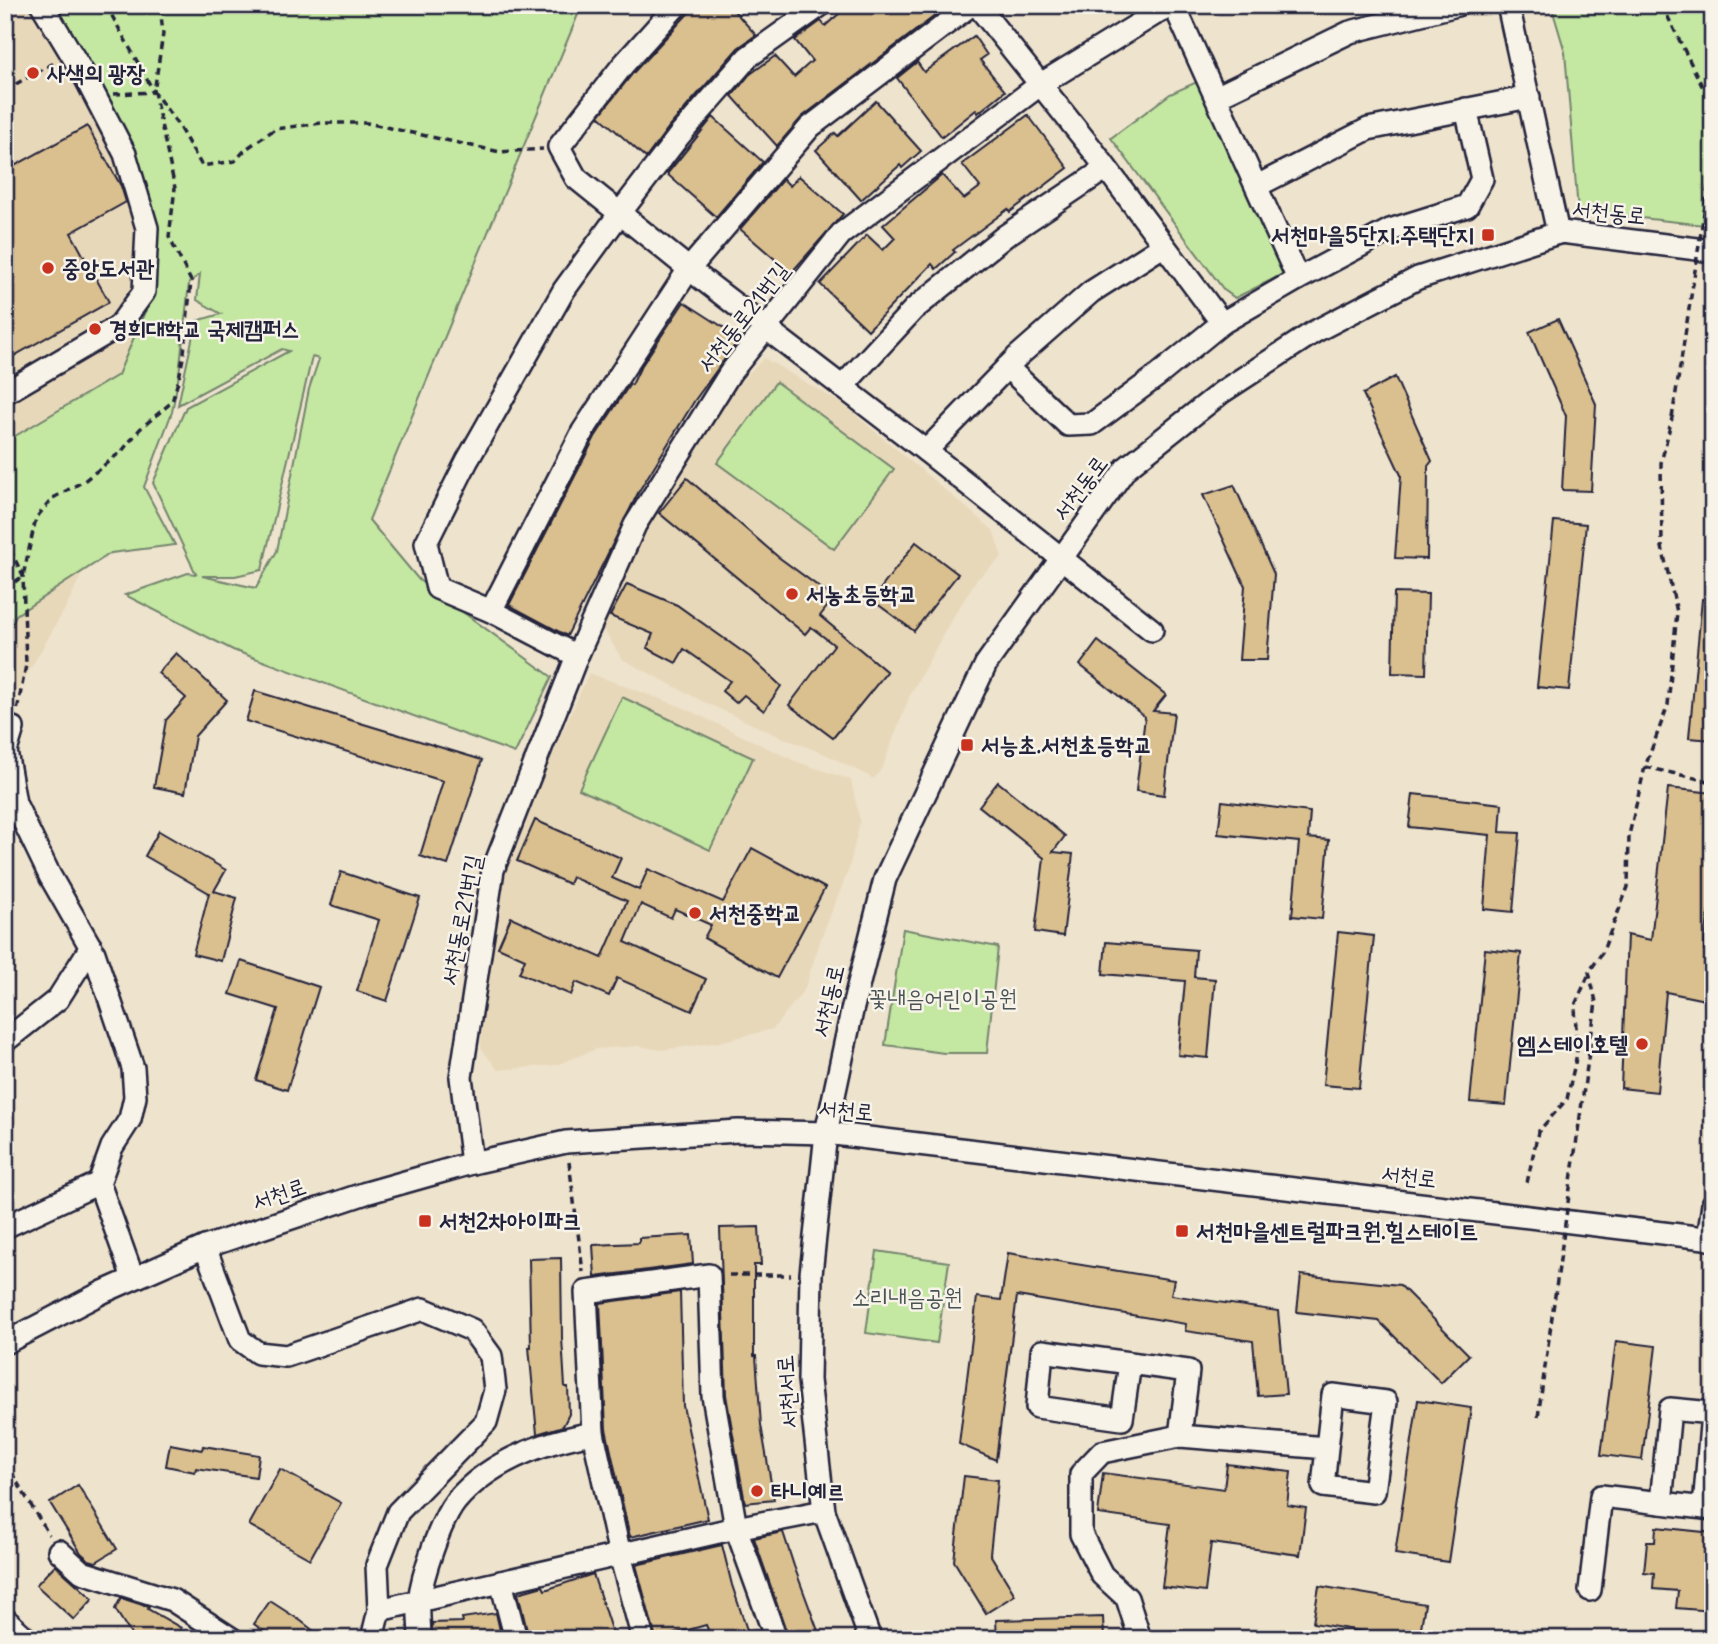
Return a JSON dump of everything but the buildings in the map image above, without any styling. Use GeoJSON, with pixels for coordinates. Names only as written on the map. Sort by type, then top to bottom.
{"type":"FeatureCollection","features":[{"type":"Feature","properties":{"kind":"street"},"geometry":{"type":"LineString","coordinates":[[5,393],[119,326],[144,292],[147,229],[125,154],[95,95],[42,5]]}},
{"type":"Feature","properties":{"kind":"street"},"geometry":{"type":"LineString","coordinates":[[677,5],[623,65],[559,147],[576,177],[689,269],[1152,629]]}},
{"type":"Feature","properties":{"kind":"street"},"geometry":{"type":"LineString","coordinates":[[577,656],[491,611],[437,588],[426,543],[467,461],[564,290],[620,213],[679,136],[748,57],[821,5]]}},
{"type":"Feature","properties":{"kind":"street"},"geometry":{"type":"LineString","coordinates":[[491,611],[583,431],[689,269],[810,127],[971,5]]}},
{"type":"Feature","properties":{"kind":"street"},"geometry":{"type":"LineString","coordinates":[[977,5],[1041,84],[1222,323]]}},
{"type":"Feature","properties":{"kind":"street"},"geometry":{"type":"LineString","coordinates":[[1174,5],[1298,279]]}},
{"type":"Feature","properties":{"kind":"street","name":"서천동로21번길"},"geometry":{"type":"LineString","coordinates":[[472,1163],[461,1077],[493,870],[577,656],[635,525],[730,373],[841,234],[1041,84],[1174,5]]}},
{"type":"Feature","properties":{"kind":"street"},"geometry":{"type":"LineString","coordinates":[[1216,97],[1350,32],[1457,5]]}},
{"type":"Feature","properties":{"kind":"street"},"geometry":{"type":"LineString","coordinates":[[1508,5],[1558,233]]}},
{"type":"Feature","properties":{"kind":"street"},"geometry":{"type":"LineString","coordinates":[[1256,186],[1368,129],[1529,97]]}},
{"type":"Feature","properties":{"kind":"street"},"geometry":{"type":"LineString","coordinates":[[1007,367],[1068,425],[1092,424],[1222,323],[1390,230],[1467,206],[1482,179],[1466,109]]}},
{"type":"Feature","properties":{"kind":"street"},"geometry":{"type":"LineString","coordinates":[[842,387],[914,309],[1005,236],[1105,169]]}},
{"type":"Feature","properties":{"kind":"street","name":"서천동로"},"geometry":{"type":"LineString","coordinates":[[826,1133],[852,1011],[885,879],[986,664],[1126,468],[1222,392],[1314,332],[1418,278],[1558,233],[1713,251]]}},
{"type":"Feature","properties":{"kind":"street"},"geometry":{"type":"LineString","coordinates":[[926,451],[1007,367],[1091,292],[1163,246]]}},
{"type":"Feature","properties":{"kind":"street"},"geometry":{"type":"LineString","coordinates":[[13,728],[6,751],[15,803],[50,876],[91,947],[133,1068],[135,1097],[130,1119],[112,1147],[99,1183],[133,1278]]}},
{"type":"Feature","properties":{"kind":"street"},"geometry":{"type":"LineString","coordinates":[[5,1041],[58,999],[91,947]]}},
{"type":"Feature","properties":{"kind":"street","name":"서천로"},"geometry":{"type":"LineString","coordinates":[[5,1343],[103,1292],[205,1247],[366,1193],[472,1163],[566,1142],[738,1130],[826,1133],[1711,1239]]}},
{"type":"Feature","properties":{"kind":"street","name":"서천서로"},"geometry":{"type":"LineString","coordinates":[[826,1133],[811,1274],[809,1380],[824,1511],[870,1639]]}},
{"type":"Feature","properties":{"kind":"street"},"geometry":{"type":"LineString","coordinates":[[5,1227],[99,1183]]}},
{"type":"Feature","properties":{"kind":"street"},"geometry":{"type":"LineString","coordinates":[[1711,1239],[1713,1204]]}},
{"type":"Feature","properties":{"kind":"street"},"geometry":{"type":"LineString","coordinates":[[205,1247],[240,1340],[258,1353],[286,1356],[423,1309],[472,1331],[491,1356],[495,1390],[486,1422],[398,1512],[377,1565],[379,1610],[372,1639]]}},
{"type":"Feature","properties":{"kind":"street"},"geometry":{"type":"LineString","coordinates":[[643,1639],[620,1555],[593,1433],[586,1292],[709,1275],[713,1396],[736,1528],[776,1639]]}},
{"type":"Feature","properties":{"kind":"street"},"geometry":{"type":"LineString","coordinates":[[1130,1363],[1122,1419],[1037,1406],[1042,1351],[1130,1363],[1188,1371],[1180,1436]]}},
{"type":"Feature","properties":{"kind":"street"},"geometry":{"type":"LineString","coordinates":[[1333,1395],[1386,1402],[1374,1492],[1323,1486],[1327,1448],[1333,1395]]}},
{"type":"Feature","properties":{"kind":"street"},"geometry":{"type":"LineString","coordinates":[[1590,1590],[1601,1496],[1661,1503],[1708,1508],[1712,1413],[1670,1409],[1661,1503]]}},
{"type":"Feature","properties":{"kind":"street"},"geometry":{"type":"LineString","coordinates":[[420,1639],[419,1601],[434,1544],[455,1502],[484,1476],[518,1455],[559,1439],[593,1433]]}},
{"type":"Feature","properties":{"kind":"street"},"geometry":{"type":"LineString","coordinates":[[1140,1639],[1127,1598],[1102,1575],[1081,1534],[1080,1474],[1102,1452],[1180,1436],[1327,1448]]}},
{"type":"Feature","properties":{"kind":"street"},"geometry":{"type":"LineString","coordinates":[[379,1610],[736,1528],[824,1511]]}},
{"type":"Feature","properties":{"kind":"street"},"geometry":{"type":"LineString","coordinates":[[60,1551],[82,1572],[172,1601],[232,1639]]}},
{"type":"Feature","properties":{"kind":"street"},"geometry":{"type":"LineString","coordinates":[[501,1582],[516,1639]]}},
{"type":"Feature","properties":{"kind":"street"},"geometry":{"type":"LineString","coordinates":[[5,1619],[27,1639]]}},
{"type":"Feature","properties":{"kind":"path"},"geometry":{"type":"LineString","coordinates":[[106,5],[154,92],[176,122],[202,166],[235,161],[246,149],[275,129],[321,123],[367,123],[500,152],[559,147]]}},
{"type":"Feature","properties":{"kind":"path"},"geometry":{"type":"LineString","coordinates":[[1662,5],[1707,96],[1713,117]]}},
{"type":"Feature","properties":{"kind":"path"},"geometry":{"type":"LineString","coordinates":[[5,90],[54,64]]}},
{"type":"Feature","properties":{"kind":"path"},"geometry":{"type":"LineString","coordinates":[[95,95],[154,92]]}},
{"type":"Feature","properties":{"kind":"path"},"geometry":{"type":"LineString","coordinates":[[1527,1182],[1538,1132],[1567,1099],[1577,1054],[1575,1005],[1589,972],[1602,953],[1628,887],[1629,835],[1645,767],[1668,705],[1677,612],[1662,547],[1661,463],[1672,418],[1713,155]]}},
{"type":"Feature","properties":{"kind":"path"},"geometry":{"type":"LineString","coordinates":[[5,539],[23,576],[26,666],[13,728]]}},
{"type":"Feature","properties":{"kind":"path"},"geometry":{"type":"LineString","coordinates":[[5,589],[23,576]]}},
{"type":"Feature","properties":{"kind":"path"},"geometry":{"type":"LineString","coordinates":[[1645,767],[1713,782]]}},
{"type":"Feature","properties":{"kind":"path"},"geometry":{"type":"LineString","coordinates":[[1538,1417],[1596,1002],[1589,972]]}},
{"type":"Feature","properties":{"kind":"path"},"geometry":{"type":"LineString","coordinates":[[566,1142],[586,1292]]}},
{"type":"Feature","properties":{"kind":"path"},"geometry":{"type":"LineString","coordinates":[[709,1275],[811,1274]]}},
{"type":"Feature","properties":{"kind":"path"},"geometry":{"type":"LineString","coordinates":[[5,1462],[60,1551]]}},
{"type":"Feature","properties":{"kind":"shaded area","name":"경희대학교 국제캠퍼스"},"geometry":{"type":"Polygon","coordinates":[[[5,5],[439,5],[171,245],[99,537],[65,609],[5,713],[5,5]]]}},
{"type":"Feature","properties":{"kind":"shaded area"},"geometry":{"type":"Polygon","coordinates":[[[764,358],[841,403],[993,530],[1002,557],[977,579],[950,622],[910,695],[883,766],[874,779],[825,754],[704,702],[622,659],[602,627],[613,596],[687,453],[733,389],[764,358]]]}},
{"type":"Feature","properties":{"kind":"shaded area"},"geometry":{"type":"Polygon","coordinates":[[[589,673],[682,707],[795,761],[851,780],[860,821],[849,869],[804,990],[773,1029],[715,1043],[661,1050],[638,1046],[596,1049],[556,1065],[498,1070],[481,1048],[483,1002],[493,929],[506,871],[538,786],[589,673]]]}},
{"type":"Feature","properties":{"kind":"green space"},"geometry":{"type":"Polygon","coordinates":[[[48,5],[582,5],[369,520],[419,580],[552,677],[515,753],[233,650],[125,595],[188,573],[196,574],[153,483],[186,407],[289,351],[282,349],[178,405],[196,321],[221,314],[197,300],[200,274],[189,283],[179,375],[172,412],[144,487],[175,545],[111,553],[16,615],[5,641],[5,442],[118,375],[155,288],[149,207],[126,134],[48,5]],[[312,357],[262,570],[235,576],[202,576],[256,588],[277,551],[309,389],[319,359],[312,357]]]}},
{"type":"Feature","properties":{"kind":"green space"},"geometry":{"type":"Polygon","coordinates":[[[1551,5],[1713,5],[1713,226],[1578,211],[1565,52],[1551,5]]]}},
{"type":"Feature","properties":{"kind":"green space"},"geometry":{"type":"Polygon","coordinates":[[[1199,81],[1285,273],[1235,298],[1224,290],[1111,138],[1170,94],[1199,81]]]}},
{"type":"Feature","properties":{"kind":"green space"},"geometry":{"type":"Polygon","coordinates":[[[776,382],[894,469],[834,549],[717,463],[776,382]]]}},
{"type":"Feature","properties":{"kind":"green space"},"geometry":{"type":"Polygon","coordinates":[[[622,697],[753,758],[710,850],[579,789],[622,697]]]}},
{"type":"Feature","properties":{"kind":"green space","name":"꽃내음어린이공원"},"geometry":{"type":"Polygon","coordinates":[[[903,929],[998,947],[987,1053],[944,1053],[885,1045],[903,929]]]}},
{"type":"Feature","properties":{"kind":"green space","name":"소리내음공원"},"geometry":{"type":"Polygon","coordinates":[[[877,1251],[949,1262],[937,1343],[866,1333],[877,1251]]]}},
{"type":"Feature","properties":{"kind":"place","name":"사색의 광장"},"geometry":{"type":"Point","coordinates":[33,73]}},
{"type":"Feature","properties":{"kind":"place","name":"서천마을5단지.주택단지"},"geometry":{"type":"Point","coordinates":[1488,235]}},
{"type":"Feature","properties":{"kind":"place","name":"중앙도서관"},"geometry":{"type":"Point","coordinates":[48,268]}},
{"type":"Feature","properties":{"kind":"place","name":"경희대학교 국제캠퍼스"},"geometry":{"type":"Point","coordinates":[95,329]}},
{"type":"Feature","properties":{"kind":"place","name":"서농초등학교"},"geometry":{"type":"Point","coordinates":[792,594]}},
{"type":"Feature","properties":{"kind":"place","name":"서능초.서천초등학교"},"geometry":{"type":"Point","coordinates":[967,745]}},
{"type":"Feature","properties":{"kind":"place","name":"서천중학교"},"geometry":{"type":"Point","coordinates":[695,913]}},
{"type":"Feature","properties":{"kind":"place","name":"엠스테이호텔"},"geometry":{"type":"Point","coordinates":[1642,1044]}},
{"type":"Feature","properties":{"kind":"place","name":"서천2차아이파크"},"geometry":{"type":"Point","coordinates":[425,1221]}},
{"type":"Feature","properties":{"kind":"place","name":"서천마을센트럴파크원.힐스테이트"},"geometry":{"type":"Point","coordinates":[1182,1231]}},
{"type":"Feature","properties":{"kind":"place","name":"타니예르"},"geometry":{"type":"Point","coordinates":[757,1491]}}]}
